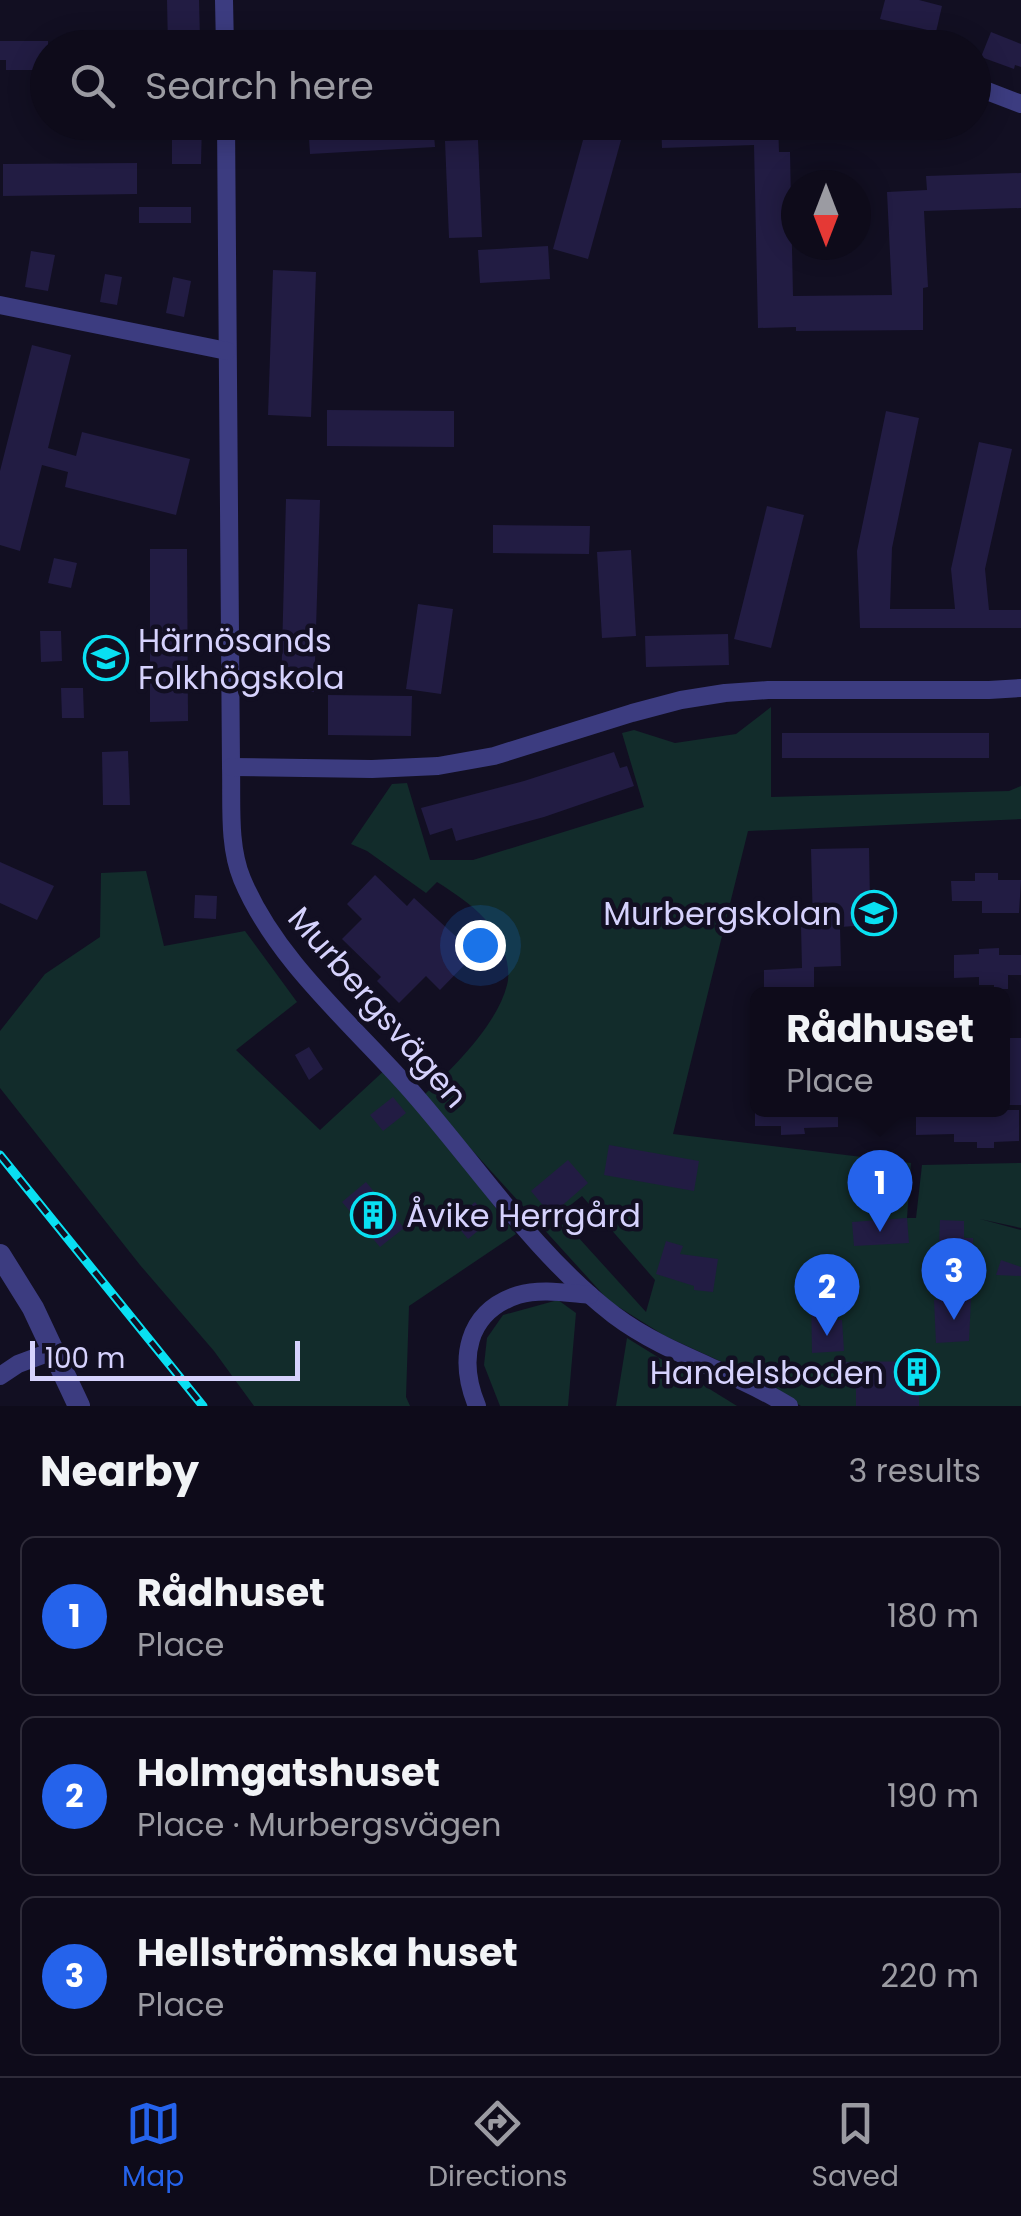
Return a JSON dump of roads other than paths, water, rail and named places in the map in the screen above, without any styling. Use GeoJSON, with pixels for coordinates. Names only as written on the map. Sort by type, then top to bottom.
{"type":"FeatureCollection","features":[{"type":"Feature","properties":{"kind":"street"},"geometry":{"type":"LineString","coordinates":[[224,0],[225,30]]}},
{"type":"Feature","properties":{"kind":"street"},"geometry":{"type":"LineString","coordinates":[[991,93],[1021,104]]}},
{"type":"Feature","properties":{"kind":"street","name":"Murbergsvägen"},"geometry":{"type":"LineString","coordinates":[[226,140],[233,844],[240,874],[255,908],[300,970],[408,1087],[559,1268],[618,1318],[789,1406]]}},
{"type":"Feature","properties":{"kind":"street"},"geometry":{"type":"LineString","coordinates":[[0,305],[227,351]]}},
{"type":"Feature","properties":{"kind":"street"},"geometry":{"type":"LineString","coordinates":[[231,767],[438,766],[494,756],[632,713],[725,693],[1021,688]]}},
{"type":"Feature","properties":{"kind":"street"},"geometry":{"type":"LineString","coordinates":[[0,1255],[33,1308],[79,1406]]}},
{"type":"Feature","properties":{"kind":"street"},"geometry":{"type":"LineString","coordinates":[[476,1406],[467,1377],[467,1356],[472,1335],[482,1318],[498,1304],[521,1294],[550,1291],[590,1295]]}},
{"type":"Feature","properties":{"kind":"street"},"geometry":{"type":"LineString","coordinates":[[0,1376],[18,1364],[54,1350]]}},
{"type":"Feature","properties":{"kind":"railway"},"geometry":{"type":"LineString","coordinates":[[0,1155],[203,1406]]}},
{"type":"Feature","properties":{"kind":"place","name":"Härnösands Folkhögskola"},"geometry":{"type":"Point","coordinates":[106,658]}},
{"type":"Feature","properties":{"kind":"place","name":"Murbergskolan"},"geometry":{"type":"Point","coordinates":[874,913]}},
{"type":"Feature","properties":{"kind":"place","name":"Åvike Herrgård"},"geometry":{"type":"Point","coordinates":[373,1215]}},
{"type":"Feature","properties":{"kind":"place","name":"Rådhuset"},"geometry":{"type":"Point","coordinates":[880,1232]}},
{"type":"Feature","properties":{"kind":"place","name":"Hellströmska huset"},"geometry":{"type":"Point","coordinates":[954,1320]}},
{"type":"Feature","properties":{"kind":"place","name":"Holmgatshuset"},"geometry":{"type":"Point","coordinates":[827,1336]}},
{"type":"Feature","properties":{"kind":"place","name":"Handelsboden"},"geometry":{"type":"Point","coordinates":[917,1372]}}]}
